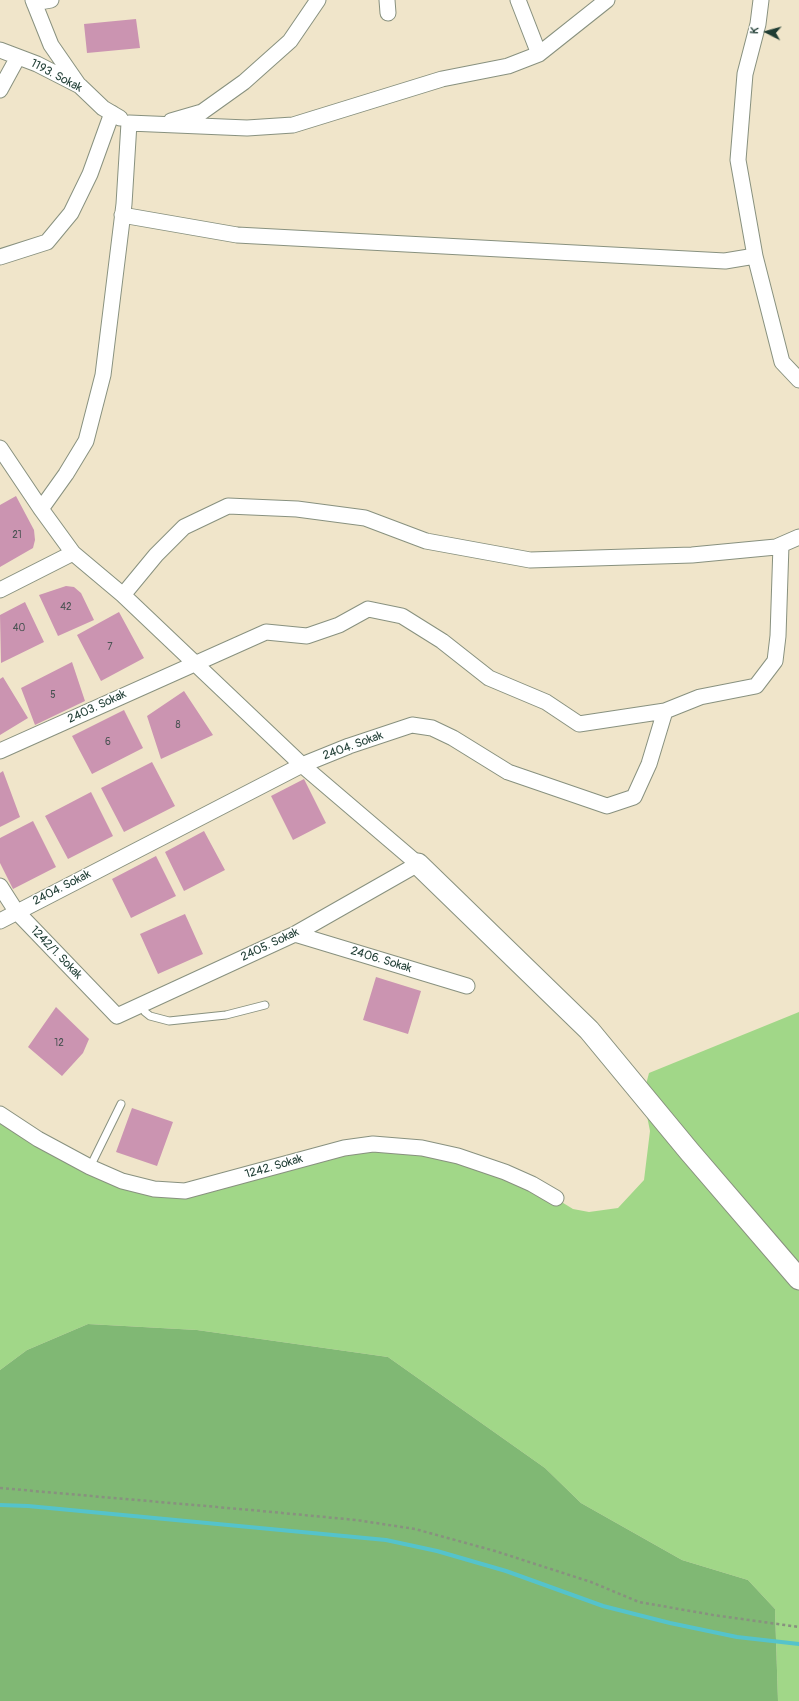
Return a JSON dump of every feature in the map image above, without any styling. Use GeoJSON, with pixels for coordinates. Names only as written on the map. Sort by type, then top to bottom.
{"type":"FeatureCollection","features":[{"type":"Feature","properties":{"kind":"street"},"geometry":{"type":"LineString","coordinates":[[51,0],[34,2],[51,45],[80,86]]}},
{"type":"Feature","properties":{"kind":"street"},"geometry":{"type":"LineString","coordinates":[[156,125],[202,112],[244,82],[290,41],[318,0]]}},
{"type":"Feature","properties":{"kind":"street"},"geometry":{"type":"LineString","coordinates":[[518,0],[539,54]]}},
{"type":"Feature","properties":{"kind":"street"},"geometry":{"type":"LineString","coordinates":[[761,0],[758,24],[745,74],[738,160],[755,256],[782,362],[799,380]]}},
{"type":"Feature","properties":{"kind":"street"},"geometry":{"type":"LineString","coordinates":[[41,509],[66,474],[86,441],[103,375],[122,215],[129,123],[247,128],[293,126],[442,79],[508,66],[539,54],[600,2]]}},
{"type":"Feature","properties":{"kind":"street","name":"1193. Sokak"},"geometry":{"type":"LineString","coordinates":[[0,50],[37,64],[80,86],[104,108],[129,123]]}},
{"type":"Feature","properties":{"kind":"street"},"geometry":{"type":"LineString","coordinates":[[0,90],[18,57]]}},
{"type":"Feature","properties":{"kind":"street"},"geometry":{"type":"LineString","coordinates":[[0,257],[47,242],[72,213],[90,174],[112,113]]}},
{"type":"Feature","properties":{"kind":"street"},"geometry":{"type":"LineString","coordinates":[[122,215],[237,235],[725,261],[755,256]]}},
{"type":"Feature","properties":{"kind":"street"},"geometry":{"type":"LineString","coordinates":[[0,448],[73,553],[123,595],[302,765],[418,864],[590,1030],[688,1151],[799,1279]]}},
{"type":"Feature","properties":{"kind":"street"},"geometry":{"type":"LineString","coordinates":[[123,595],[156,555],[184,527],[228,506],[297,509],[365,518],[426,541],[530,560],[692,555],[776,547],[799,537]]}},
{"type":"Feature","properties":{"kind":"street","name":"2403. Sokak"},"geometry":{"type":"LineString","coordinates":[[0,751],[194,662],[266,632],[307,636],[340,625],[368,609],[402,616],[442,641],[489,678],[546,702],[579,724],[665,711],[700,697],[756,686],[775,661],[778,636],[781,545]]}},
{"type":"Feature","properties":{"kind":"street"},"geometry":{"type":"LineString","coordinates":[[0,590],[73,553]]}},
{"type":"Feature","properties":{"kind":"street","name":"2404. Sokak"},"geometry":{"type":"LineString","coordinates":[[0,921],[16,911],[302,765],[349,746],[412,725],[432,728],[453,738],[508,772],[607,806],[634,797],[649,764],[665,711]]}},
{"type":"Feature","properties":{"kind":"street","name":"2405. Sokak"},"geometry":{"type":"LineString","coordinates":[[117,1016],[295,934],[418,864]]}},
{"type":"Feature","properties":{"kind":"street","name":"1242/1. Sokak"},"geometry":{"type":"LineString","coordinates":[[0,886],[16,911],[117,1016]]}},
{"type":"Feature","properties":{"kind":"street","name":"2406. Sokak"},"geometry":{"type":"LineString","coordinates":[[295,934],[467,986]]}},
{"type":"Feature","properties":{"kind":"street","name":"1242. Sokak"},"geometry":{"type":"LineString","coordinates":[[0,1114],[38,1139],[90,1167],[129,1183],[154,1189],[185,1191],[344,1148],[373,1144],[422,1148],[458,1156],[505,1172],[532,1184],[556,1198]]}},
{"type":"Feature","properties":{"kind":"lane"},"geometry":{"type":"LineString","coordinates":[[139,999],[143,1009],[150,1016],[169,1021],[226,1015],[265,1005]]}},
{"type":"Feature","properties":{"kind":"lane"},"geometry":{"type":"LineString","coordinates":[[90,1167],[121,1104]]}},
{"type":"Feature","properties":{"kind":"path"},"geometry":{"type":"LineString","coordinates":[[0,1488],[108,1496],[258,1510],[356,1520],[415,1529],[495,1550],[591,1582],[639,1602],[713,1615],[799,1627]]}},
{"type":"Feature","properties":{"kind":"green space"},"geometry":{"type":"Polygon","coordinates":[[[799,1012],[799,1701],[778,1701],[775,1609],[748,1580],[682,1560],[581,1503],[545,1468],[388,1357],[197,1330],[88,1324],[27,1350],[0,1370],[0,1114],[90,1167],[185,1191],[344,1148],[422,1148],[532,1184],[573,1209],[589,1212],[618,1208],[644,1180],[650,1131],[643,1096],[649,1073],[799,1012]]]}},
{"type":"Feature","properties":{"kind":"green space"},"geometry":{"type":"Polygon","coordinates":[[[88,1324],[197,1330],[388,1357],[545,1468],[581,1503],[682,1560],[748,1580],[775,1609],[778,1701],[0,1701],[0,1370],[27,1350],[88,1324]]]}},
{"type":"Feature","properties":{"kind":"building"},"geometry":{"type":"Polygon","coordinates":[[[136,19],[140,48],[87,53],[84,24],[136,19]]]}},
{"type":"Feature","properties":{"kind":"building"},"geometry":{"type":"Polygon","coordinates":[[[16,496],[34,530],[35,540],[33,548],[0,567],[0,505],[16,496]]]}},
{"type":"Feature","properties":{"kind":"building"},"geometry":{"type":"Polygon","coordinates":[[[66,586],[74,587],[81,593],[94,620],[58,636],[39,595],[66,586]]]}},
{"type":"Feature","properties":{"kind":"building"},"geometry":{"type":"Polygon","coordinates":[[[25,602],[44,642],[1,663],[0,615],[25,602]]]}},
{"type":"Feature","properties":{"kind":"building"},"geometry":{"type":"Polygon","coordinates":[[[119,612],[144,658],[101,681],[77,635],[119,612]]]}},
{"type":"Feature","properties":{"kind":"building"},"geometry":{"type":"Polygon","coordinates":[[[72,662],[85,701],[35,725],[21,688],[72,662]]]}},
{"type":"Feature","properties":{"kind":"building"},"geometry":{"type":"Polygon","coordinates":[[[3,677],[28,718],[0,735],[0,679],[3,677]]]}},
{"type":"Feature","properties":{"kind":"building"},"geometry":{"type":"Polygon","coordinates":[[[184,691],[213,735],[161,759],[147,716],[184,691]]]}},
{"type":"Feature","properties":{"kind":"building"},"geometry":{"type":"Polygon","coordinates":[[[124,710],[143,748],[92,774],[72,736],[124,710]]]}},
{"type":"Feature","properties":{"kind":"building"},"geometry":{"type":"Polygon","coordinates":[[[152,762],[175,806],[124,832],[101,788],[152,762]]]}},
{"type":"Feature","properties":{"kind":"building"},"geometry":{"type":"Polygon","coordinates":[[[3,771],[20,817],[0,827],[0,773],[3,771]]]}},
{"type":"Feature","properties":{"kind":"building"},"geometry":{"type":"Polygon","coordinates":[[[304,779],[326,823],[293,840],[271,796],[304,779]]]}},
{"type":"Feature","properties":{"kind":"building"},"geometry":{"type":"Polygon","coordinates":[[[91,792],[113,836],[68,859],[45,816],[91,792]]]}},
{"type":"Feature","properties":{"kind":"building"},"geometry":{"type":"Polygon","coordinates":[[[33,821],[56,867],[13,889],[0,863],[0,838],[33,821]]]}},
{"type":"Feature","properties":{"kind":"building"},"geometry":{"type":"Polygon","coordinates":[[[204,831],[225,870],[184,891],[165,852],[204,831]]]}},
{"type":"Feature","properties":{"kind":"building"},"geometry":{"type":"Polygon","coordinates":[[[156,856],[176,896],[131,918],[112,879],[156,856]]]}},
{"type":"Feature","properties":{"kind":"building"},"geometry":{"type":"Polygon","coordinates":[[[185,914],[203,954],[158,974],[140,934],[185,914]]]}},
{"type":"Feature","properties":{"kind":"building"},"geometry":{"type":"Polygon","coordinates":[[[376,977],[421,991],[408,1034],[363,1020],[376,977]]]}},
{"type":"Feature","properties":{"kind":"building"},"geometry":{"type":"Polygon","coordinates":[[[56,1007],[89,1039],[83,1053],[62,1076],[28,1047],[56,1007]]]}},
{"type":"Feature","properties":{"kind":"building"},"geometry":{"type":"Polygon","coordinates":[[[132,1108],[173,1122],[157,1166],[116,1152],[132,1108]]]}},
{"type":"Feature","properties":{"kind":"waterway"},"geometry":{"type":"LineString","coordinates":[[0,1505],[28,1506],[386,1540],[437,1551],[506,1571],[603,1606],[670,1623],[737,1637],[799,1644]]}}]}
